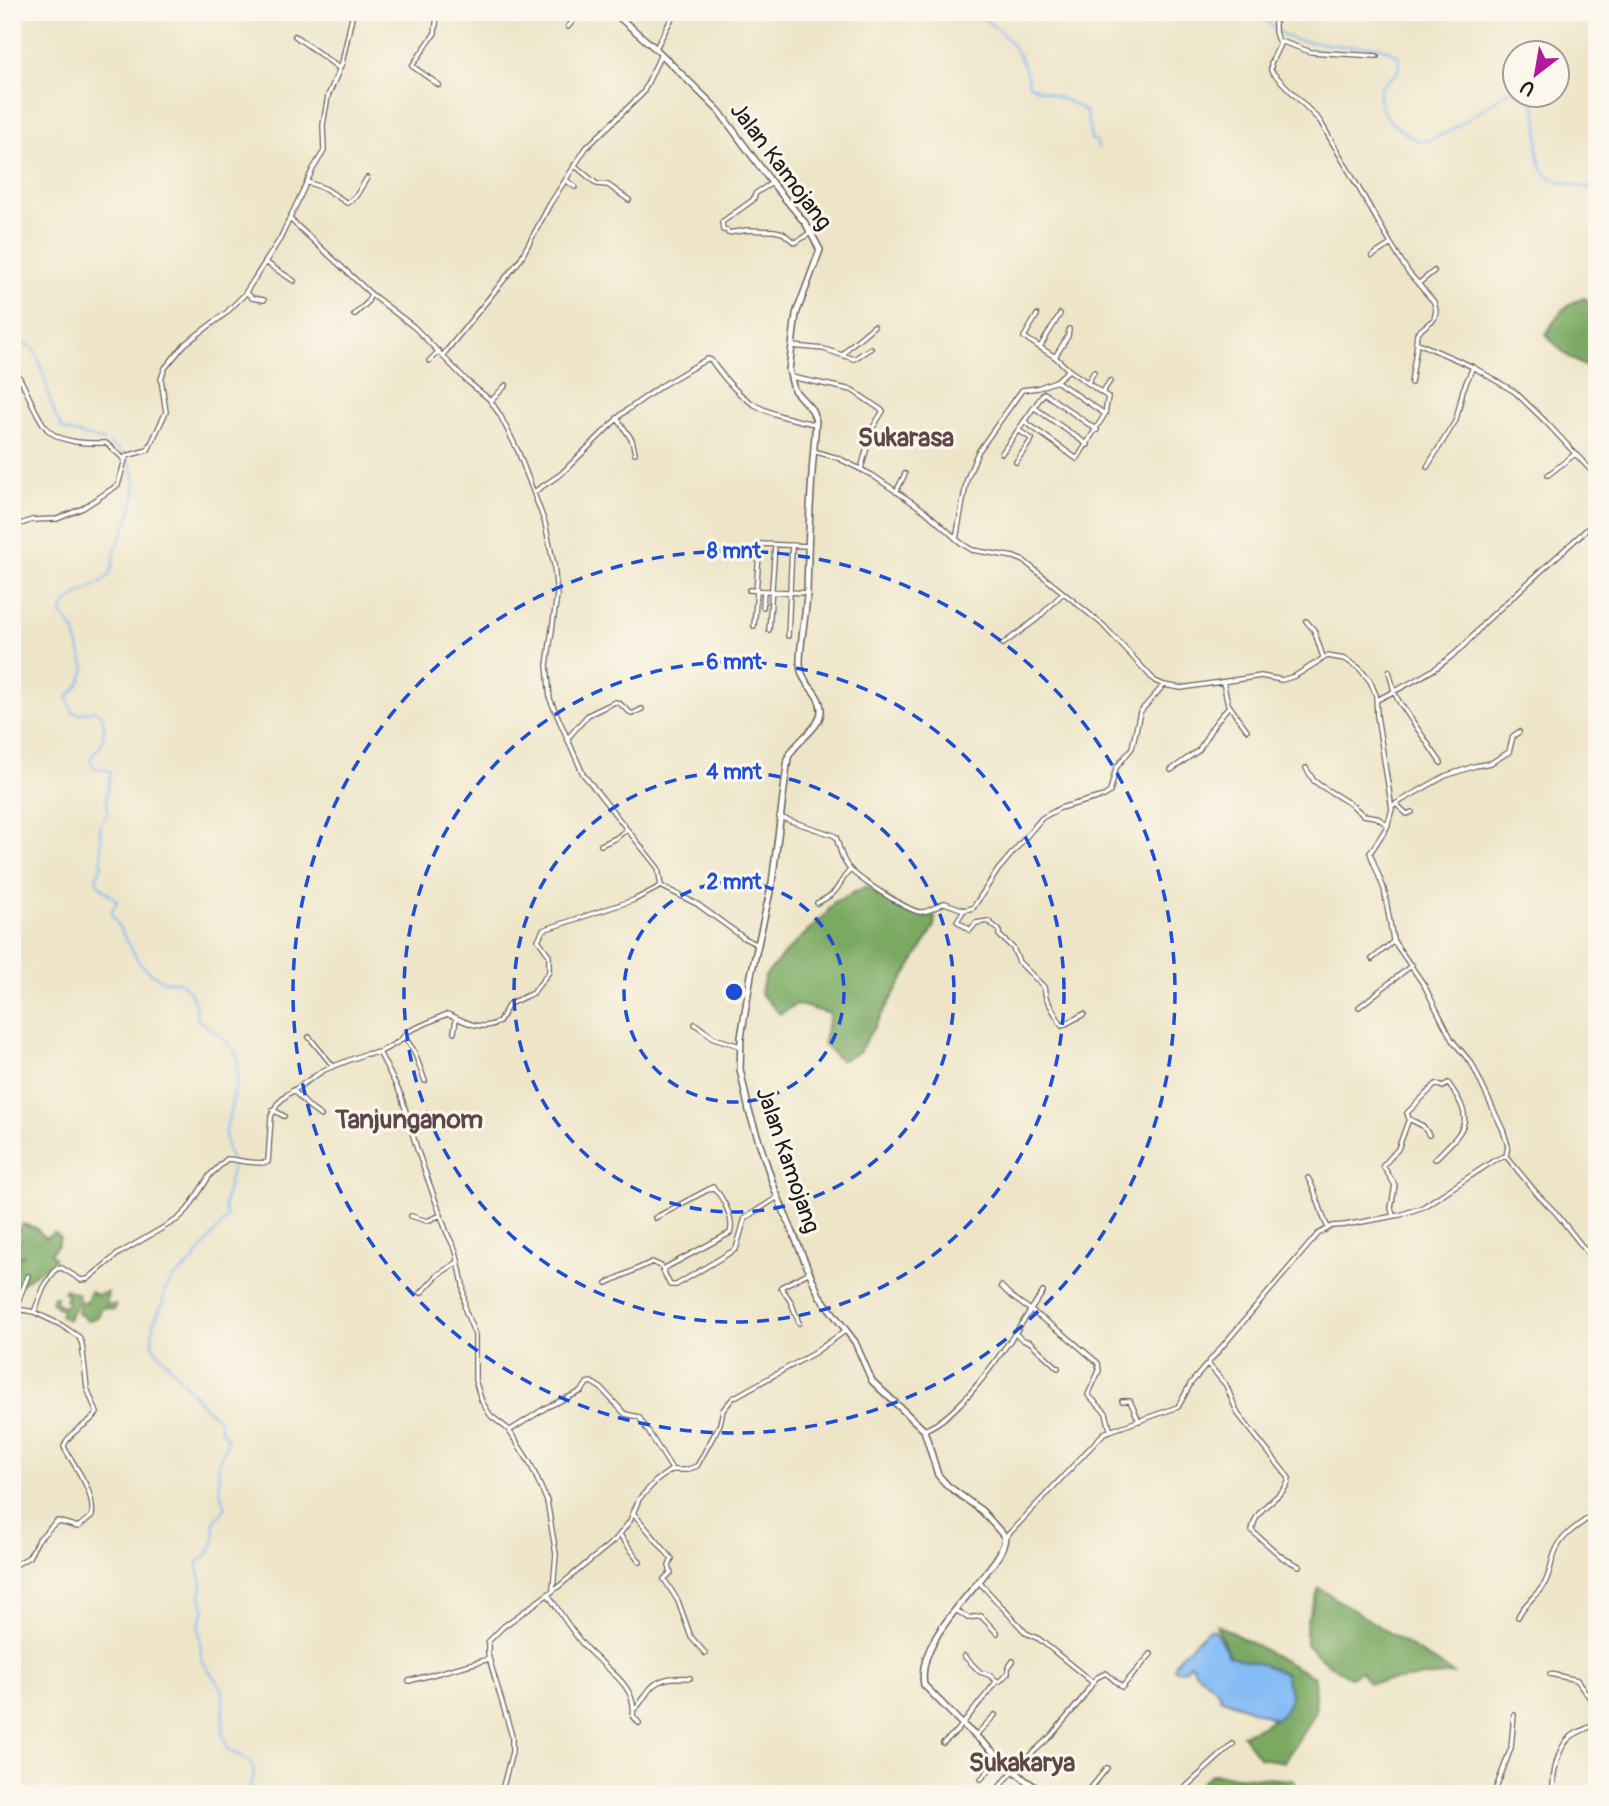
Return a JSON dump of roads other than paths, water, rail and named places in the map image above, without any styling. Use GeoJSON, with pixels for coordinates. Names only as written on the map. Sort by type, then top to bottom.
{"type":"FeatureCollection","features":[{"type":"Feature","properties":{"kind":"main road","name":"Jalan Kamojang"},"geometry":{"type":"LineString","coordinates":[[613,12],[658,51],[719,111],[818,243],[820,253],[796,314],[790,359],[791,377]]}},
{"type":"Feature","properties":{"kind":"main road"},"geometry":{"type":"LineString","coordinates":[[791,377],[794,390],[813,410],[816,425]]}},
{"type":"Feature","properties":{"kind":"main road","name":"Jalan Kamojang"},"geometry":{"type":"LineString","coordinates":[[816,425],[801,673],[820,702],[821,712],[816,723],[789,755],[772,883],[746,1001],[740,1069],[748,1111],[778,1198],[819,1295],[855,1342],[876,1386],[923,1430],[938,1475],[988,1516],[1005,1538]]}},
{"type":"Feature","properties":{"kind":"main road"},"geometry":{"type":"LineString","coordinates":[[1005,1538],[1001,1551],[935,1639],[924,1665],[924,1685],[1000,1758],[1046,1794]]}},
{"type":"Feature","properties":{"kind":"street"},"geometry":{"type":"LineString","coordinates":[[125,458],[148,450],[164,417],[166,409],[161,379],[167,364],[185,344],[226,313],[246,292],[290,219],[325,150],[323,132],[326,104],[339,68],[353,12]]}},
{"type":"Feature","properties":{"kind":"street"},"geometry":{"type":"LineString","coordinates":[[439,85],[412,66],[435,33],[441,12]]}},
{"type":"Feature","properties":{"kind":"street"},"geometry":{"type":"LineString","coordinates":[[568,27],[580,12]]}},
{"type":"Feature","properties":{"kind":"street"},"geometry":{"type":"LineString","coordinates":[[443,355],[520,260],[574,165],[609,124],[640,96],[674,12]]}},
{"type":"Feature","properties":{"kind":"street"},"geometry":{"type":"LineString","coordinates":[[1273,12],[1274,32],[1280,46],[1271,63],[1271,71],[1320,121],[1391,244],[1418,284],[1434,302],[1434,319],[1417,333],[1415,339],[1417,344],[1412,383]]}},
{"type":"Feature","properties":{"kind":"street"},"geometry":{"type":"LineString","coordinates":[[295,36],[339,68]]}},
{"type":"Feature","properties":{"kind":"street"},"geometry":{"type":"LineString","coordinates":[[1278,40],[1311,52],[1377,56]]}},
{"type":"Feature","properties":{"kind":"street"},"geometry":{"type":"LineString","coordinates":[[574,165],[597,184],[608,185],[629,200]]}},
{"type":"Feature","properties":{"kind":"street"},"geometry":{"type":"LineString","coordinates":[[307,182],[326,189],[347,202],[356,196],[368,178]]}},
{"type":"Feature","properties":{"kind":"street"},"geometry":{"type":"LineString","coordinates":[[565,180],[575,187]]}},
{"type":"Feature","properties":{"kind":"street"},"geometry":{"type":"LineString","coordinates":[[772,183],[722,222],[723,230],[728,233],[749,230],[775,231],[783,233],[795,243],[811,232]]}},
{"type":"Feature","properties":{"kind":"street"},"geometry":{"type":"LineString","coordinates":[[290,219],[371,294],[414,327],[467,381],[491,401],[518,451],[545,523],[557,595],[547,664],[549,697],[583,774],[658,868],[661,886]]}},
{"type":"Feature","properties":{"kind":"street"},"geometry":{"type":"LineString","coordinates":[[1373,256],[1391,244]]}},
{"type":"Feature","properties":{"kind":"street"},"geometry":{"type":"LineString","coordinates":[[265,262],[293,281]]}},
{"type":"Feature","properties":{"kind":"street"},"geometry":{"type":"LineString","coordinates":[[1418,284],[1434,271]]}},
{"type":"Feature","properties":{"kind":"street"},"geometry":{"type":"LineString","coordinates":[[246,292],[252,298],[264,300]]}},
{"type":"Feature","properties":{"kind":"street"},"geometry":{"type":"LineString","coordinates":[[354,314],[367,303],[371,294]]}},
{"type":"Feature","properties":{"kind":"street"},"geometry":{"type":"LineString","coordinates":[[1040,347],[1060,314]]}},
{"type":"Feature","properties":{"kind":"street"},"geometry":{"type":"LineString","coordinates":[[1024,421],[1077,459],[1105,414],[1108,397],[1024,337],[1037,315]]}},
{"type":"Feature","properties":{"kind":"street"},"geometry":{"type":"LineString","coordinates":[[843,355],[874,326]]}},
{"type":"Feature","properties":{"kind":"street"},"geometry":{"type":"LineString","coordinates":[[1055,357],[1068,337],[1069,329]]}},
{"type":"Feature","properties":{"kind":"street"},"geometry":{"type":"LineString","coordinates":[[1417,344],[1473,367],[1525,399],[1597,477]]}},
{"type":"Feature","properties":{"kind":"street"},"geometry":{"type":"LineString","coordinates":[[792,346],[811,347],[857,358],[870,348]]}},
{"type":"Feature","properties":{"kind":"street"},"geometry":{"type":"LineString","coordinates":[[429,361],[439,351]]}},
{"type":"Feature","properties":{"kind":"street"},"geometry":{"type":"LineString","coordinates":[[534,492],[561,474],[593,445],[617,418],[661,386],[708,359],[732,387],[766,412],[816,425]]}},
{"type":"Feature","properties":{"kind":"street"},"geometry":{"type":"LineString","coordinates":[[1427,467],[1456,420],[1463,390],[1473,367]]}},
{"type":"Feature","properties":{"kind":"street"},"geometry":{"type":"LineString","coordinates":[[956,539],[967,479],[978,452],[1022,390],[1038,388],[1056,381],[1069,370]]}},
{"type":"Feature","properties":{"kind":"street"},"geometry":{"type":"LineString","coordinates":[[12,371],[19,377],[49,431],[93,445],[106,443],[125,458]]}},
{"type":"Feature","properties":{"kind":"street"},"geometry":{"type":"LineString","coordinates":[[1088,382],[1094,372]]}},
{"type":"Feature","properties":{"kind":"street"},"geometry":{"type":"LineString","coordinates":[[791,377],[850,390],[882,410],[860,468]]}},
{"type":"Feature","properties":{"kind":"street"},"geometry":{"type":"LineString","coordinates":[[1056,381],[1105,414]]}},
{"type":"Feature","properties":{"kind":"street"},"geometry":{"type":"LineString","coordinates":[[1102,393],[1110,381]]}},
{"type":"Feature","properties":{"kind":"street"},"geometry":{"type":"LineString","coordinates":[[491,401],[506,385]]}},
{"type":"Feature","properties":{"kind":"street"},"geometry":{"type":"LineString","coordinates":[[1038,388],[1097,430]]}},
{"type":"Feature","properties":{"kind":"street"},"geometry":{"type":"LineString","coordinates":[[1002,453],[1044,393]]}},
{"type":"Feature","properties":{"kind":"street"},"geometry":{"type":"LineString","coordinates":[[1034,407],[1088,445]]}},
{"type":"Feature","properties":{"kind":"street"},"geometry":{"type":"LineString","coordinates":[[617,418],[632,440],[635,453]]}},
{"type":"Feature","properties":{"kind":"street"},"geometry":{"type":"LineString","coordinates":[[1016,462],[1032,439],[1018,430]]}},
{"type":"Feature","properties":{"kind":"street"},"geometry":{"type":"LineString","coordinates":[[813,451],[860,468],[925,511],[972,550],[1020,559],[1102,624],[1155,681],[1164,685],[1187,687],[1263,676],[1273,680],[1287,679],[1322,657],[1332,656],[1349,661],[1359,668],[1370,681],[1377,700],[1377,716],[1395,805],[1388,825],[1370,853],[1384,889],[1394,941],[1412,965],[1452,1040],[1476,1071],[1503,1130],[1508,1146],[1506,1156]]}},
{"type":"Feature","properties":{"kind":"street"},"geometry":{"type":"LineString","coordinates":[[1548,475],[1575,454]]}},
{"type":"Feature","properties":{"kind":"street"},"geometry":{"type":"LineString","coordinates":[[12,527],[32,520],[57,519],[83,508],[118,485],[125,458]]}},
{"type":"Feature","properties":{"kind":"street"},"geometry":{"type":"LineString","coordinates":[[895,492],[905,474]]}},
{"type":"Feature","properties":{"kind":"street"},"geometry":{"type":"LineString","coordinates":[[1377,700],[1444,665],[1472,640],[1484,623],[1597,520]]}},
{"type":"Feature","properties":{"kind":"street"},"geometry":{"type":"LineString","coordinates":[[754,626],[759,545],[808,546]]}},
{"type":"Feature","properties":{"kind":"street"},"geometry":{"type":"LineString","coordinates":[[769,630],[775,545]]}},
{"type":"Feature","properties":{"kind":"street"},"geometry":{"type":"LineString","coordinates":[[788,636],[792,545]]}},
{"type":"Feature","properties":{"kind":"street"},"geometry":{"type":"LineString","coordinates":[[749,590],[807,593]]}},
{"type":"Feature","properties":{"kind":"street"},"geometry":{"type":"LineString","coordinates":[[763,607],[764,591]]}},
{"type":"Feature","properties":{"kind":"street"},"geometry":{"type":"LineString","coordinates":[[1003,644],[1037,620],[1063,593]]}},
{"type":"Feature","properties":{"kind":"street"},"geometry":{"type":"LineString","coordinates":[[1306,621],[1314,630],[1322,657]]}},
{"type":"Feature","properties":{"kind":"street"},"geometry":{"type":"LineString","coordinates":[[1389,671],[1394,691],[1441,763]]}},
{"type":"Feature","properties":{"kind":"street"},"geometry":{"type":"LineString","coordinates":[[1223,681],[1230,707],[1247,730]]}},
{"type":"Feature","properties":{"kind":"street"},"geometry":{"type":"LineString","coordinates":[[779,817],[833,835],[850,870],[867,883],[918,912],[929,911],[945,903],[964,910],[973,908],[998,870],[1042,818],[1060,808],[1110,792],[1116,768],[1132,748],[1140,712],[1164,685]]}},
{"type":"Feature","properties":{"kind":"street"},"geometry":{"type":"LineString","coordinates":[[566,738],[588,715],[615,702],[620,702],[632,714],[642,709]]}},
{"type":"Feature","properties":{"kind":"street"},"geometry":{"type":"LineString","coordinates":[[1171,770],[1194,755],[1230,707]]}},
{"type":"Feature","properties":{"kind":"street"},"geometry":{"type":"LineString","coordinates":[[1395,805],[1445,776],[1500,758],[1509,752],[1513,736],[1519,732]]}},
{"type":"Feature","properties":{"kind":"street"},"geometry":{"type":"LineString","coordinates":[[1306,768],[1314,781],[1321,786],[1363,815],[1376,817],[1388,825]]}},
{"type":"Feature","properties":{"kind":"street"},"geometry":{"type":"LineString","coordinates":[[1395,805],[1407,814],[1412,812]]}},
{"type":"Feature","properties":{"kind":"street"},"geometry":{"type":"LineString","coordinates":[[601,845],[626,830]]}},
{"type":"Feature","properties":{"kind":"street"},"geometry":{"type":"LineString","coordinates":[[817,903],[835,894],[840,888],[841,880],[850,870]]}},
{"type":"Feature","properties":{"kind":"street"},"geometry":{"type":"LineString","coordinates":[[661,886],[697,904],[758,945]]}},
{"type":"Feature","properties":{"kind":"street"},"geometry":{"type":"LineString","coordinates":[[34,1312],[44,1287],[56,1269],[60,1268],[81,1280],[88,1279],[118,1254],[178,1219],[188,1209],[210,1175],[227,1159],[262,1164],[268,1161],[273,1110],[312,1076],[365,1054],[379,1052],[400,1041],[407,1032],[447,1014],[481,1027],[495,1024],[501,1020],[512,1002],[533,993],[549,972],[549,955],[538,940],[543,930],[634,900],[661,886]]}},
{"type":"Feature","properties":{"kind":"street"},"geometry":{"type":"LineString","coordinates":[[964,910],[957,921],[966,929],[970,930],[976,922],[989,921],[999,930],[999,935],[1012,947],[1019,962],[1044,987],[1046,998],[1062,1026],[1084,1014]]}},
{"type":"Feature","properties":{"kind":"street"},"geometry":{"type":"LineString","coordinates":[[1372,959],[1394,941]]}},
{"type":"Feature","properties":{"kind":"street"},"geometry":{"type":"LineString","coordinates":[[1359,1007],[1412,965]]}},
{"type":"Feature","properties":{"kind":"street"},"geometry":{"type":"LineString","coordinates":[[454,1032],[456,1019]]}},
{"type":"Feature","properties":{"kind":"street"},"geometry":{"type":"LineString","coordinates":[[695,1024],[714,1038],[740,1046]]}},
{"type":"Feature","properties":{"kind":"street"},"geometry":{"type":"LineString","coordinates":[[404,1036],[414,1051],[425,1081]]}},
{"type":"Feature","properties":{"kind":"street"},"geometry":{"type":"LineString","coordinates":[[309,1037],[333,1066]]}},
{"type":"Feature","properties":{"kind":"street"},"geometry":{"type":"LineString","coordinates":[[379,1052],[401,1095],[417,1149],[456,1251],[465,1310],[475,1335],[474,1367],[477,1389],[486,1410],[509,1431],[541,1484],[547,1501],[556,1554],[553,1590]]}},
{"type":"Feature","properties":{"kind":"street"},"geometry":{"type":"LineString","coordinates":[[1393,1216],[1391,1209],[1395,1185],[1383,1166],[1398,1149],[1409,1119],[1407,1112],[1436,1084],[1443,1087],[1448,1083],[1461,1101],[1466,1120],[1461,1131],[1435,1159]]}},
{"type":"Feature","properties":{"kind":"street"},"geometry":{"type":"LineString","coordinates":[[293,1090],[321,1116]]}},
{"type":"Feature","properties":{"kind":"street"},"geometry":{"type":"LineString","coordinates":[[273,1110],[284,1116]]}},
{"type":"Feature","properties":{"kind":"street"},"geometry":{"type":"LineString","coordinates":[[1409,1119],[1423,1126],[1429,1135]]}},
{"type":"Feature","properties":{"kind":"street"},"geometry":{"type":"LineString","coordinates":[[1005,1538],[1101,1435],[1110,1429],[1178,1407],[1187,1388],[1308,1245],[1328,1228],[1393,1216],[1423,1207],[1495,1160],[1506,1156]]}},
{"type":"Feature","properties":{"kind":"street"},"geometry":{"type":"LineString","coordinates":[[1506,1156],[1597,1265]]}},
{"type":"Feature","properties":{"kind":"street"},"geometry":{"type":"LineString","coordinates":[[1308,1178],[1328,1228]]}},
{"type":"Feature","properties":{"kind":"street"},"geometry":{"type":"LineString","coordinates":[[655,1218],[713,1186],[733,1228],[730,1233],[663,1269]]}},
{"type":"Feature","properties":{"kind":"street"},"geometry":{"type":"LineString","coordinates":[[607,1283],[652,1262],[659,1264],[670,1284],[674,1286],[736,1249],[746,1218],[778,1198]]}},
{"type":"Feature","properties":{"kind":"street"},"geometry":{"type":"LineString","coordinates":[[411,1216],[427,1221],[441,1215]]}},
{"type":"Feature","properties":{"kind":"street"},"geometry":{"type":"LineString","coordinates":[[421,1293],[439,1274],[457,1262]]}},
{"type":"Feature","properties":{"kind":"street"},"geometry":{"type":"LineString","coordinates":[[799,1323],[791,1302],[781,1287],[810,1272]]}},
{"type":"Feature","properties":{"kind":"street"},"geometry":{"type":"LineString","coordinates":[[12,1567],[29,1557],[37,1540],[51,1525],[60,1521],[78,1527],[90,1519],[93,1512],[84,1481],[64,1447],[66,1440],[97,1413],[87,1388],[82,1344],[77,1334],[34,1312],[14,1308],[29,1276]]}},
{"type":"Feature","properties":{"kind":"street"},"geometry":{"type":"LineString","coordinates":[[1001,1286],[1100,1365],[1088,1395],[1106,1413],[1110,1429]]}},
{"type":"Feature","properties":{"kind":"street"},"geometry":{"type":"LineString","coordinates":[[923,1430],[932,1427],[957,1406],[989,1369],[1043,1292]]}},
{"type":"Feature","properties":{"kind":"street"},"geometry":{"type":"LineString","coordinates":[[501,1794],[512,1752],[512,1735],[486,1646],[490,1639],[620,1535],[634,1514],[639,1499],[672,1469],[686,1470],[697,1466],[720,1424],[723,1410],[733,1398],[814,1353],[845,1331]]}},
{"type":"Feature","properties":{"kind":"street"},"geometry":{"type":"LineString","coordinates":[[1014,1333],[1030,1342],[1058,1368]]}},
{"type":"Feature","properties":{"kind":"street"},"geometry":{"type":"LineString","coordinates":[[1208,1364],[1226,1385],[1238,1414],[1289,1478],[1286,1487],[1260,1510],[1252,1531],[1283,1558],[1299,1566]]}},
{"type":"Feature","properties":{"kind":"street"},"geometry":{"type":"LineString","coordinates":[[509,1431],[547,1407],[582,1391],[590,1381],[601,1388],[625,1414],[639,1417],[672,1469]]}},
{"type":"Feature","properties":{"kind":"street"},"geometry":{"type":"LineString","coordinates":[[1122,1401],[1130,1401],[1139,1421]]}},
{"type":"Feature","properties":{"kind":"street"},"geometry":{"type":"LineString","coordinates":[[1518,1617],[1544,1585],[1555,1550],[1568,1533],[1597,1512]]}},
{"type":"Feature","properties":{"kind":"street"},"geometry":{"type":"LineString","coordinates":[[634,1514],[672,1559],[669,1566],[671,1573],[664,1579],[678,1601],[691,1637],[705,1653]]}},
{"type":"Feature","properties":{"kind":"street"},"geometry":{"type":"LineString","coordinates":[[620,1535],[640,1562]]}},
{"type":"Feature","properties":{"kind":"street"},"geometry":{"type":"LineString","coordinates":[[979,1582],[1026,1633],[1039,1639],[1092,1682]]}},
{"type":"Feature","properties":{"kind":"street"},"geometry":{"type":"LineString","coordinates":[[548,1594],[584,1645],[620,1677],[635,1709]]}},
{"type":"Feature","properties":{"kind":"street"},"geometry":{"type":"LineString","coordinates":[[956,1610],[968,1618],[981,1616],[997,1633]]}},
{"type":"Feature","properties":{"kind":"street"},"geometry":{"type":"LineString","coordinates":[[993,1794],[1014,1770],[1051,1736],[1081,1700],[1092,1682],[1103,1673],[1122,1687],[1151,1654]]}},
{"type":"Feature","properties":{"kind":"street"},"geometry":{"type":"LineString","coordinates":[[964,1656],[980,1672],[997,1681]]}},
{"type":"Feature","properties":{"kind":"street"},"geometry":{"type":"LineString","coordinates":[[409,1681],[489,1659]]}},
{"type":"Feature","properties":{"kind":"street"},"geometry":{"type":"LineString","coordinates":[[943,1743],[997,1681],[1007,1674],[1013,1661]]}},
{"type":"Feature","properties":{"kind":"street"},"geometry":{"type":"LineString","coordinates":[[1550,1674],[1577,1679],[1597,1708]]}},
{"type":"Feature","properties":{"kind":"street"},"geometry":{"type":"LineString","coordinates":[[639,1724],[633,1715],[650,1688],[674,1677],[690,1678]]}},
{"type":"Feature","properties":{"kind":"street"},"geometry":{"type":"LineString","coordinates":[[976,1735],[995,1715]]}},
{"type":"Feature","properties":{"kind":"street"},"geometry":{"type":"LineString","coordinates":[[1494,1794],[1511,1748],[1514,1715]]}},
{"type":"Feature","properties":{"kind":"street"},"geometry":{"type":"LineString","coordinates":[[1553,1794],[1553,1782],[1564,1746],[1572,1737],[1597,1723]]}},
{"type":"Feature","properties":{"kind":"street"},"geometry":{"type":"LineString","coordinates":[[1178,1794],[1233,1744]]}},
{"type":"Feature","properties":{"kind":"street"},"geometry":{"type":"LineString","coordinates":[[981,1779],[1000,1758]]}},
{"type":"Feature","properties":{"kind":"street"},"geometry":{"type":"LineString","coordinates":[[1086,1794],[1107,1768]]}},
{"type":"Feature","properties":{"kind":"water"},"geometry":{"type":"Polygon","coordinates":[[[1209,1629],[1215,1630],[1229,1656],[1264,1665],[1285,1674],[1291,1699],[1284,1712],[1275,1719],[1220,1698],[1218,1691],[1193,1669],[1194,1666],[1189,1664],[1186,1669],[1179,1671],[1174,1668],[1180,1656],[1209,1629]]]}},
{"type":"Feature","properties":{"kind":"waterway"},"geometry":{"type":"LineString","coordinates":[[974,12],[1011,44],[1021,59],[1029,85],[1086,112],[1091,139],[1097,142],[1098,148]]}},
{"type":"Feature","properties":{"kind":"waterway"},"geometry":{"type":"LineString","coordinates":[[1254,12],[1282,34],[1296,40],[1345,46],[1378,46],[1398,55],[1399,69],[1380,88],[1380,103],[1393,123],[1417,140],[1424,141],[1442,135],[1500,97]]}},
{"type":"Feature","properties":{"kind":"waterway"},"geometry":{"type":"LineString","coordinates":[[1535,108],[1539,159],[1543,170],[1552,178],[1597,188]]}},
{"type":"Feature","properties":{"kind":"waterway"},"geometry":{"type":"LineString","coordinates":[[12,342],[31,346],[37,356],[53,410],[64,430],[104,441]]}},
{"type":"Feature","properties":{"kind":"waterway"},"geometry":{"type":"LineString","coordinates":[[109,444],[123,454],[131,465],[135,492],[109,575],[68,601],[61,614],[74,630],[85,669],[80,683],[67,698],[73,712],[79,714],[94,710],[103,718],[103,738],[90,761],[95,768],[110,771],[111,774],[106,796],[108,812],[100,826],[102,865],[96,879],[117,901],[111,913],[140,964],[162,981],[179,982],[190,991],[197,1019],[223,1038],[238,1058],[237,1080],[225,1134],[233,1163],[224,1206],[227,1217],[189,1266],[173,1278],[165,1290],[163,1303],[153,1324],[152,1345],[204,1407],[219,1419],[221,1430],[228,1439],[218,1465],[220,1492],[226,1507],[214,1522],[213,1546],[197,1564],[205,1610],[199,1623],[199,1631],[202,1661],[223,1690],[223,1734],[228,1750],[245,1758],[254,1768],[253,1780],[246,1794]]}},
{"type":"Feature","properties":{"kind":"district","name":"Sukarasa"},"geometry":{"type":"Point","coordinates":[906,438]}},
{"type":"Feature","properties":{"kind":"district","name":"Tanjunganom"},"geometry":{"type":"Point","coordinates":[409,1120]}},
{"type":"Feature","properties":{"kind":"district","name":"Sukakarya"},"geometry":{"type":"Point","coordinates":[1022,1763]}}]}
